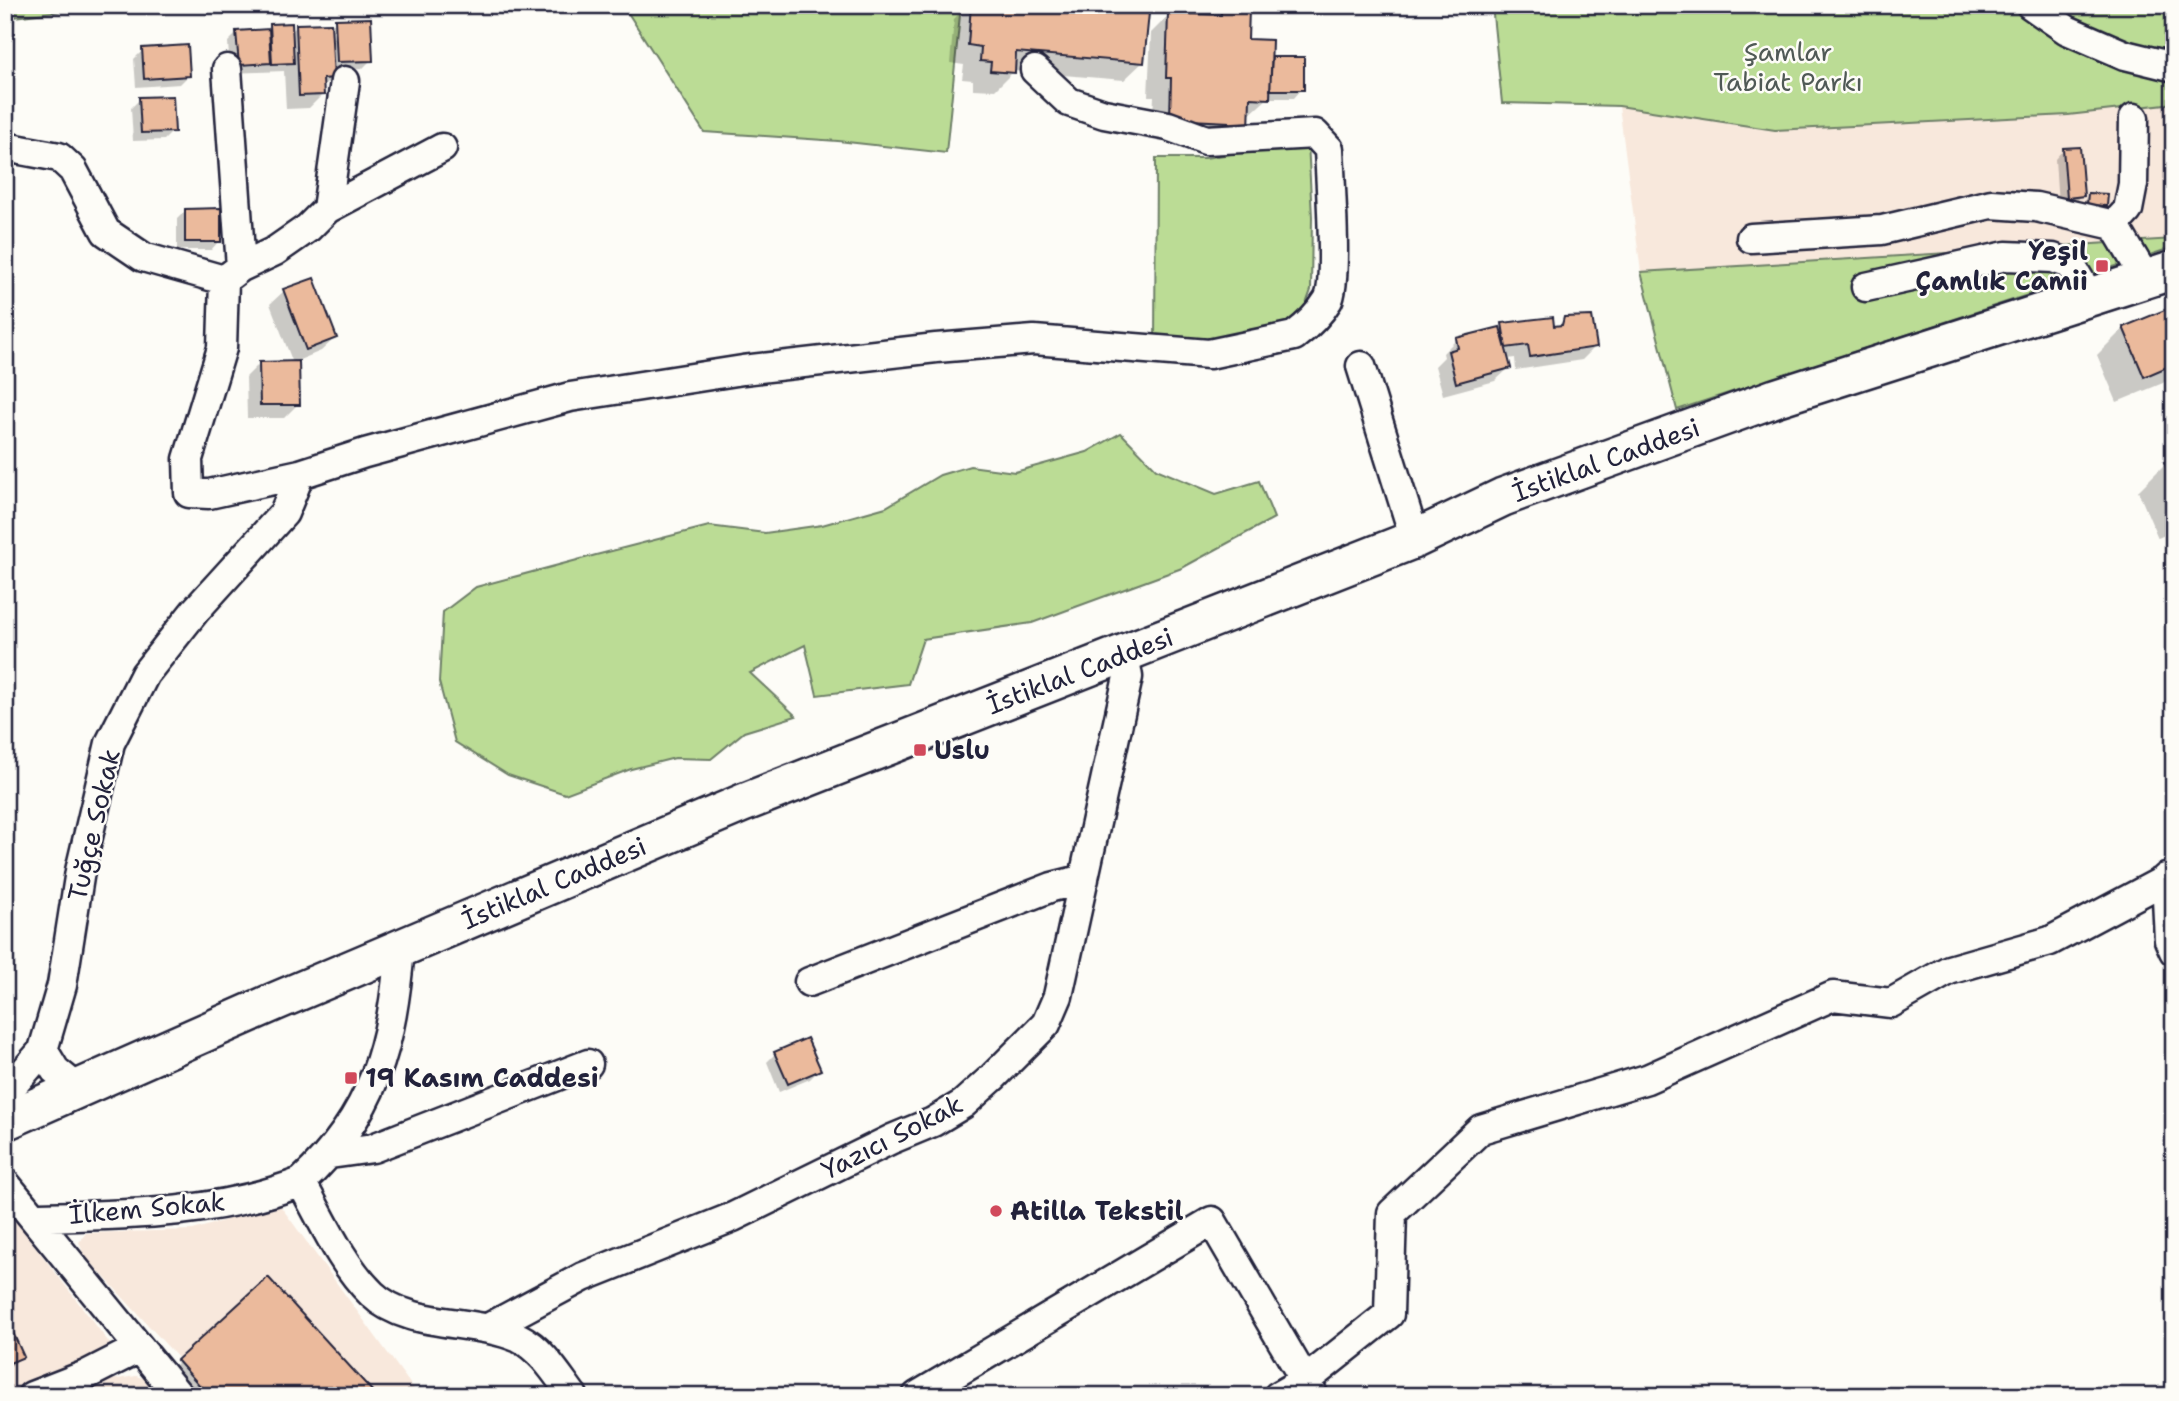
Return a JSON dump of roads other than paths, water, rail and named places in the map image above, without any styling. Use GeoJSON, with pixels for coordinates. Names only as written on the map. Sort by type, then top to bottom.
{"type":"FeatureCollection","features":[{"type":"Feature","properties":{"kind":"main road","name":"İstiklal Caddesi"},"geometry":{"type":"LineString","coordinates":[[5,1121],[400,948],[743,803],[1415,539],[1503,497],[1775,398],[2160,275]]}},
{"type":"Feature","properties":{"kind":"street"},"geometry":{"type":"LineString","coordinates":[[2031,5],[2067,30],[2125,55],[2174,67]]}},
{"type":"Feature","properties":{"kind":"street"},"geometry":{"type":"LineString","coordinates":[[227,69],[233,273],[222,348],[188,458],[189,494],[209,494],[300,474],[365,453],[570,397],[743,370],[1034,340],[1209,354],[1294,336],[1304,329],[1329,299],[1333,265],[1329,149],[1315,134],[1206,140],[1168,127],[1104,114],[1069,102],[1035,70]]}},
{"type":"Feature","properties":{"kind":"street"},"geometry":{"type":"LineString","coordinates":[[327,209],[345,81]]}},
{"type":"Feature","properties":{"kind":"street"},"geometry":{"type":"LineString","coordinates":[[2114,225],[2129,210],[2133,184],[2134,118]]}},
{"type":"Feature","properties":{"kind":"street"},"geometry":{"type":"LineString","coordinates":[[5,147],[59,157],[73,170],[106,232],[143,257],[233,273],[275,251],[308,228],[327,209],[442,148]]}},
{"type":"Feature","properties":{"kind":"street"},"geometry":{"type":"LineString","coordinates":[[1751,238],[1882,230],[1991,204],[2036,207],[2114,225],[2160,275]]}},
{"type":"Feature","properties":{"kind":"street"},"geometry":{"type":"LineString","coordinates":[[1867,287],[2006,256],[2053,258],[2070,264],[2090,297]]}},
{"type":"Feature","properties":{"kind":"street"},"geometry":{"type":"LineString","coordinates":[[1362,366],[1415,539]]}},
{"type":"Feature","properties":{"kind":"street","name":"Tuğçe Sokak"},"geometry":{"type":"LineString","coordinates":[[5,1094],[43,1050],[62,985],[80,872],[110,743],[145,674],[195,611],[284,513],[300,474]]}},
{"type":"Feature","properties":{"kind":"street","name":"Yazıcı Sokak"},"geometry":{"type":"LineString","coordinates":[[488,1328],[583,1277],[733,1217],[892,1139],[933,1122],[963,1104],[1046,1024],[1058,996],[1128,677],[1125,653]]}},
{"type":"Feature","properties":{"kind":"street"},"geometry":{"type":"LineString","coordinates":[[1279,1396],[1310,1388],[1389,1314],[1392,1213],[1481,1129],[1647,1079],[1833,996],[1891,1003],[1949,970],[2050,941],[2170,876],[2169,940],[2174,951]]}},
{"type":"Feature","properties":{"kind":"street"},"geometry":{"type":"LineString","coordinates":[[809,982],[1052,887],[1084,878]]}},
{"type":"Feature","properties":{"kind":"street"},"geometry":{"type":"LineString","coordinates":[[400,948],[396,996],[388,1038],[371,1086],[353,1121],[330,1154],[301,1182],[345,1260],[373,1295],[394,1309],[430,1319],[488,1328],[521,1339],[545,1359],[573,1396]]}},
{"type":"Feature","properties":{"kind":"street"},"geometry":{"type":"LineString","coordinates":[[43,1050],[55,1070],[78,1089]]}},
{"type":"Feature","properties":{"kind":"street"},"geometry":{"type":"LineString","coordinates":[[330,1154],[373,1148],[588,1064]]}},
{"type":"Feature","properties":{"kind":"street","name":"İlkem Sokak"},"geometry":{"type":"LineString","coordinates":[[33,1217],[190,1209],[274,1192],[301,1182]]}},
{"type":"Feature","properties":{"kind":"street"},"geometry":{"type":"LineString","coordinates":[[5,1183],[179,1396]]}},
{"type":"Feature","properties":{"kind":"street"},"geometry":{"type":"LineString","coordinates":[[917,1396],[1212,1221],[1310,1388]]}},
{"type":"Feature","properties":{"kind":"street"},"geometry":{"type":"LineString","coordinates":[[32,1396],[86,1375],[139,1348]]}},
{"type":"Feature","properties":{"kind":"place","name":"Yeşil Çamlık Camii"},"geometry":{"type":"Point","coordinates":[2102,266]}},
{"type":"Feature","properties":{"kind":"place","name":"Uslu"},"geometry":{"type":"Point","coordinates":[920,750]}},
{"type":"Feature","properties":{"kind":"place","name":"19 Kasım Caddesi"},"geometry":{"type":"Point","coordinates":[351,1078]}},
{"type":"Feature","properties":{"kind":"place","name":"Atilla Tekstil"},"geometry":{"type":"Point","coordinates":[996,1211]}},
{"type":"Feature","properties":{"kind":"park label","name":"Şamlar Tabiat Parkı"},"geometry":{"type":"Point","coordinates":[1788,67]}}]}
